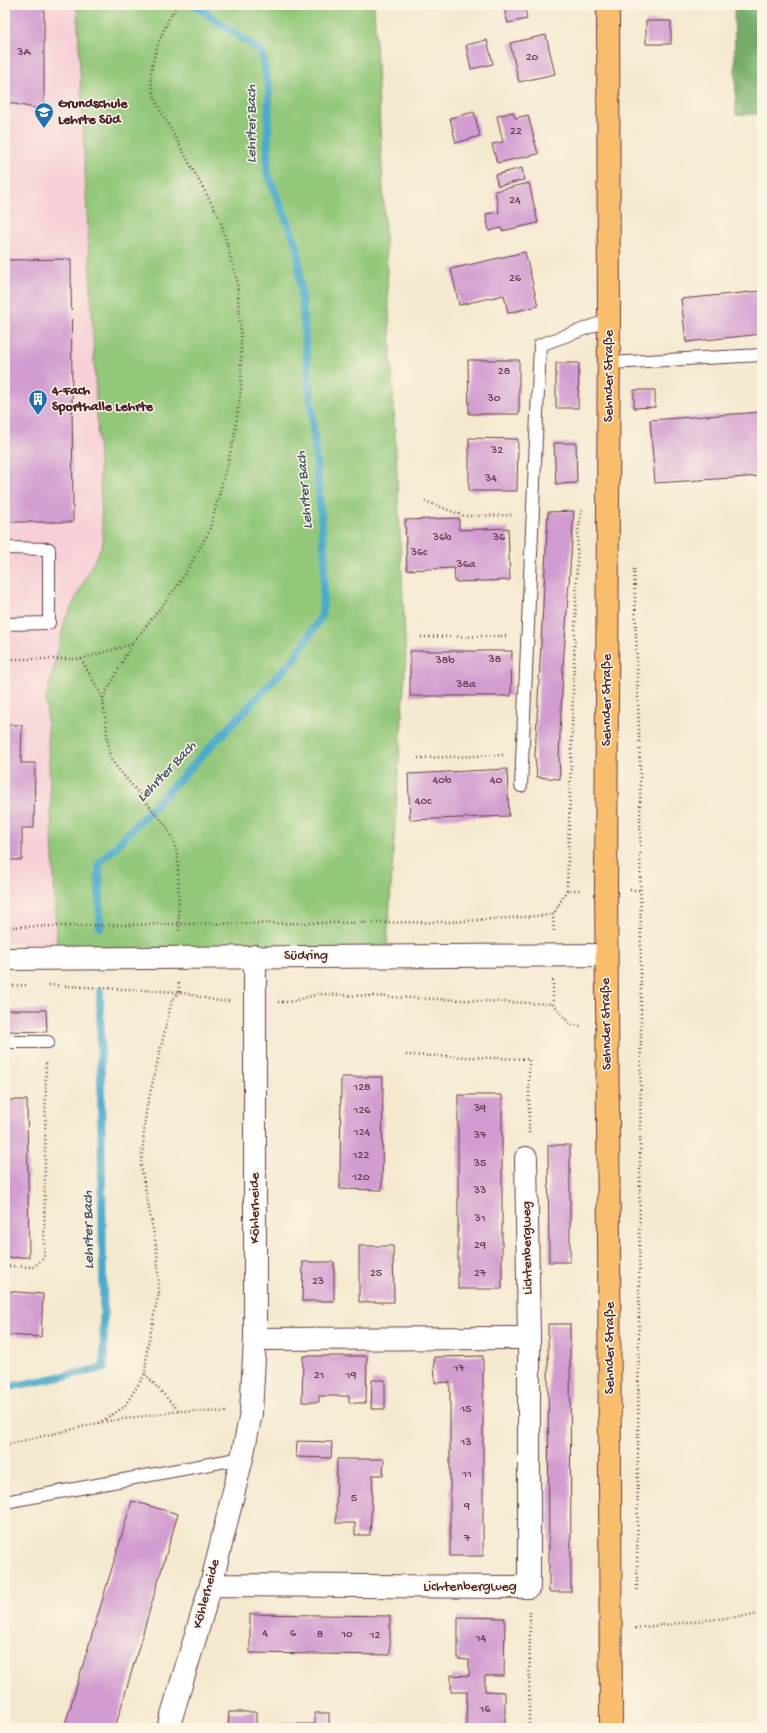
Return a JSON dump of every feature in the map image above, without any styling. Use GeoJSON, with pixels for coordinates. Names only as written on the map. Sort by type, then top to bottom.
{"type":"FeatureCollection","features":[{"type":"Feature","properties":{"kind":"main road","name":"Sehnder Straße"},"geometry":{"type":"LineString","coordinates":[[608,5],[609,363],[606,955],[610,1235],[611,1728]]}},
{"type":"Feature","properties":{"kind":"street","name":"Südring"},"geometry":{"type":"LineString","coordinates":[[5,959],[255,956],[606,955]]}},
{"type":"Feature","properties":{"kind":"street","name":"Köhlerheide"},"geometry":{"type":"LineString","coordinates":[[168,1728],[211,1585],[242,1458],[251,1413],[255,1339],[255,956]]}},
{"type":"Feature","properties":{"kind":"street","name":"Lichtenbergweg"},"geometry":{"type":"LineString","coordinates":[[211,1585],[529,1587],[530,1338],[526,1158]]}},
{"type":"Feature","properties":{"kind":"street"},"geometry":{"type":"LineString","coordinates":[[255,1339],[530,1338]]}},
{"type":"Feature","properties":{"kind":"lane","name":"Sehnder Straße"},"geometry":{"type":"LineString","coordinates":[[521,786],[540,344],[609,320]]}},
{"type":"Feature","properties":{"kind":"lane"},"geometry":{"type":"LineString","coordinates":[[609,363],[762,355]]}},
{"type":"Feature","properties":{"kind":"lane"},"geometry":{"type":"LineString","coordinates":[[5,548],[49,549],[49,623],[5,624]]}},
{"type":"Feature","properties":{"kind":"lane"},"geometry":{"type":"LineString","coordinates":[[5,1042],[48,1042]]}},
{"type":"Feature","properties":{"kind":"lane"},"geometry":{"type":"LineString","coordinates":[[5,1502],[242,1458]]}},
{"type":"Feature","properties":{"kind":"path"},"geometry":{"type":"LineString","coordinates":[[103,698],[132,644],[179,584],[209,532],[234,439],[241,389],[241,335],[237,281],[220,218],[156,102],[151,81],[152,60],[177,5]]}},
{"type":"Feature","properties":{"kind":"path"},"geometry":{"type":"LineString","coordinates":[[425,502],[464,516],[533,514]]}},
{"type":"Feature","properties":{"kind":"path"},"geometry":{"type":"LineString","coordinates":[[566,890],[578,532],[583,503]]}},
{"type":"Feature","properties":{"kind":"path"},"geometry":{"type":"LineString","coordinates":[[634,559],[640,764],[641,1027],[637,1596]]}},
{"type":"Feature","properties":{"kind":"path"},"geometry":{"type":"LineString","coordinates":[[421,637],[527,636]]}},
{"type":"Feature","properties":{"kind":"path"},"geometry":{"type":"LineString","coordinates":[[5,659],[81,659],[132,644]]}},
{"type":"Feature","properties":{"kind":"path"},"geometry":{"type":"LineString","coordinates":[[81,659],[103,698],[110,759],[167,827],[174,842],[178,859],[180,957],[179,992],[172,1000],[146,1111],[141,1167],[157,1250],[160,1292],[147,1348],[145,1374],[124,1406],[99,1423]]}},
{"type":"Feature","properties":{"kind":"path"},"geometry":{"type":"LineString","coordinates":[[418,758],[522,754]]}},
{"type":"Feature","properties":{"kind":"path"},"geometry":{"type":"LineString","coordinates":[[5,928],[179,924],[449,922],[553,915]]}},
{"type":"Feature","properties":{"kind":"path"},"geometry":{"type":"LineString","coordinates":[[5,1266],[34,1267],[44,1257],[45,1075],[48,1042]]}},
{"type":"Feature","properties":{"kind":"path"},"geometry":{"type":"LineString","coordinates":[[406,1055],[529,1059],[529,1146],[526,1158]]}},
{"type":"Feature","properties":{"kind":"path"},"geometry":{"type":"LineString","coordinates":[[145,1374],[179,1411]]}},
{"type":"Feature","properties":{"kind":"path"},"geometry":{"type":"LineString","coordinates":[[5,1445],[99,1423],[179,1411],[251,1413]]}},
{"type":"Feature","properties":{"kind":"path"},"geometry":{"type":"LineString","coordinates":[[529,1587],[529,1728]]}},
{"type":"Feature","properties":{"kind":"path"},"geometry":{"type":"LineString","coordinates":[[610,1629],[637,1628],[762,1614]]}},
{"type":"Feature","properties":{"kind":"path"},"geometry":{"type":"LineString","coordinates":[[637,1620],[637,1635]]}},
{"type":"Feature","properties":{"kind":"shaded area"},"geometry":{"type":"Polygon","coordinates":[[[5,5],[77,5],[103,543],[65,620],[46,699],[57,948],[5,941],[5,5]]]}},
{"type":"Feature","properties":{"kind":"green space"},"geometry":{"type":"Polygon","coordinates":[[[77,5],[374,5],[406,657],[387,948],[57,948],[46,699],[65,620],[103,543],[77,5]]]}},
{"type":"Feature","properties":{"kind":"green space"},"geometry":{"type":"Polygon","coordinates":[[[734,5],[762,5],[762,114],[736,115],[734,5]]]}},
{"type":"Feature","properties":{"kind":"building"},"geometry":{"type":"Polygon","coordinates":[[[5,5],[44,5],[44,110],[5,102],[5,5]]]}},
{"type":"Feature","properties":{"kind":"building"},"geometry":{"type":"Polygon","coordinates":[[[503,5],[547,6],[525,10],[527,19],[508,23],[503,5]]]}},
{"type":"Feature","properties":{"kind":"building"},"geometry":{"type":"Polygon","coordinates":[[[646,21],[671,21],[671,44],[646,44],[646,21]]]}},
{"type":"Feature","properties":{"kind":"building"},"geometry":{"type":"Polygon","coordinates":[[[546,35],[555,74],[519,82],[510,43],[546,35]]]}},
{"type":"Feature","properties":{"kind":"building"},"geometry":{"type":"Polygon","coordinates":[[[487,40],[493,64],[471,69],[466,45],[487,40]]]}},
{"type":"Feature","properties":{"kind":"building"},"geometry":{"type":"Polygon","coordinates":[[[474,112],[480,136],[456,143],[450,118],[474,112]]]}},
{"type":"Feature","properties":{"kind":"building"},"geometry":{"type":"Polygon","coordinates":[[[513,112],[515,118],[528,115],[538,154],[497,163],[492,144],[503,142],[497,116],[513,112]]]}},
{"type":"Feature","properties":{"kind":"building"},"geometry":{"type":"Polygon","coordinates":[[[522,168],[524,180],[498,186],[495,175],[522,168]]]}},
{"type":"Feature","properties":{"kind":"building"},"geometry":{"type":"Polygon","coordinates":[[[529,183],[538,223],[502,231],[501,228],[489,231],[486,214],[499,212],[495,191],[529,183]]]}},
{"type":"Feature","properties":{"kind":"building"},"geometry":{"type":"Polygon","coordinates":[[[525,252],[538,306],[508,313],[504,295],[459,305],[451,269],[525,252]]]}},
{"type":"Feature","properties":{"kind":"building","name":"4-Fach Sporthalle Lehrte"},"geometry":{"type":"Polygon","coordinates":[[[71,259],[73,522],[5,522],[6,260],[71,259]]]}},
{"type":"Feature","properties":{"kind":"building"},"geometry":{"type":"Polygon","coordinates":[[[762,291],[762,334],[686,342],[681,299],[762,291]]]}},
{"type":"Feature","properties":{"kind":"building"},"geometry":{"type":"Polygon","coordinates":[[[468,360],[519,360],[519,414],[469,414],[468,360]]]}},
{"type":"Feature","properties":{"kind":"building"},"geometry":{"type":"Polygon","coordinates":[[[556,363],[579,363],[578,408],[556,408],[556,363]]]}},
{"type":"Feature","properties":{"kind":"building"},"geometry":{"type":"Polygon","coordinates":[[[634,390],[655,390],[655,407],[634,408],[634,390]]]}},
{"type":"Feature","properties":{"kind":"building"},"geometry":{"type":"Polygon","coordinates":[[[762,412],[762,476],[655,483],[650,420],[762,412]]]}},
{"type":"Feature","properties":{"kind":"building"},"geometry":{"type":"Polygon","coordinates":[[[469,438],[518,439],[517,491],[469,491],[469,438]]]}},
{"type":"Feature","properties":{"kind":"building"},"geometry":{"type":"Polygon","coordinates":[[[554,443],[576,443],[577,483],[556,484],[554,443]]]}},
{"type":"Feature","properties":{"kind":"building"},"geometry":{"type":"Polygon","coordinates":[[[574,511],[563,668],[559,757],[560,779],[537,777],[535,756],[548,512],[574,511]]]}},
{"type":"Feature","properties":{"kind":"building"},"geometry":{"type":"Polygon","coordinates":[[[459,518],[459,530],[508,528],[510,580],[455,582],[454,568],[407,570],[405,520],[459,518]]]}},
{"type":"Feature","properties":{"kind":"building"},"geometry":{"type":"Polygon","coordinates":[[[410,651],[512,651],[511,696],[410,696],[410,651]]]}},
{"type":"Feature","properties":{"kind":"building"},"geometry":{"type":"Polygon","coordinates":[[[5,725],[22,725],[21,763],[35,763],[34,828],[22,828],[22,860],[5,860],[5,725]]]}},
{"type":"Feature","properties":{"kind":"building"},"geometry":{"type":"Polygon","coordinates":[[[507,769],[509,816],[410,820],[408,774],[507,769]]]}},
{"type":"Feature","properties":{"kind":"building"},"geometry":{"type":"Polygon","coordinates":[[[5,1010],[46,1010],[47,1032],[5,1031],[5,1010]]]}},
{"type":"Feature","properties":{"kind":"building"},"geometry":{"type":"Polygon","coordinates":[[[341,1077],[383,1077],[382,1190],[340,1189],[341,1077]]]}},
{"type":"Feature","properties":{"kind":"building"},"geometry":{"type":"Polygon","coordinates":[[[458,1095],[502,1095],[502,1289],[458,1289],[458,1095]]]}},
{"type":"Feature","properties":{"kind":"building"},"geometry":{"type":"Polygon","coordinates":[[[5,1100],[27,1100],[29,1257],[5,1258],[5,1100]]]}},
{"type":"Feature","properties":{"kind":"building"},"geometry":{"type":"Polygon","coordinates":[[[548,1145],[570,1145],[570,1262],[549,1262],[548,1145]]]}},
{"type":"Feature","properties":{"kind":"building"},"geometry":{"type":"Polygon","coordinates":[[[359,1246],[393,1246],[394,1302],[359,1302],[359,1246]]]}},
{"type":"Feature","properties":{"kind":"building"},"geometry":{"type":"Polygon","coordinates":[[[303,1262],[334,1262],[334,1301],[302,1301],[303,1262]]]}},
{"type":"Feature","properties":{"kind":"building"},"geometry":{"type":"Polygon","coordinates":[[[5,1291],[43,1294],[41,1337],[5,1335],[5,1291]]]}},
{"type":"Feature","properties":{"kind":"building"},"geometry":{"type":"Polygon","coordinates":[[[548,1324],[570,1324],[571,1592],[549,1592],[548,1324]]]}},
{"type":"Feature","properties":{"kind":"building"},"geometry":{"type":"Polygon","coordinates":[[[303,1356],[367,1356],[366,1403],[349,1403],[349,1396],[319,1396],[319,1402],[302,1402],[303,1356]]]}},
{"type":"Feature","properties":{"kind":"building"},"geometry":{"type":"Polygon","coordinates":[[[483,1356],[483,1556],[450,1556],[450,1382],[435,1383],[434,1357],[483,1356]]]}},
{"type":"Feature","properties":{"kind":"building"},"geometry":{"type":"Polygon","coordinates":[[[372,1380],[385,1380],[385,1409],[371,1409],[372,1380]]]}},
{"type":"Feature","properties":{"kind":"building"},"geometry":{"type":"Polygon","coordinates":[[[297,1441],[332,1442],[331,1458],[296,1457],[297,1441]]]}},
{"type":"Feature","properties":{"kind":"building"},"geometry":{"type":"Polygon","coordinates":[[[337,1459],[384,1459],[383,1475],[373,1475],[370,1535],[355,1535],[355,1523],[336,1523],[337,1459]]]}},
{"type":"Feature","properties":{"kind":"building"},"geometry":{"type":"Polygon","coordinates":[[[132,1501],[178,1514],[115,1728],[64,1728],[132,1501]]]}},
{"type":"Feature","properties":{"kind":"building"},"geometry":{"type":"Polygon","coordinates":[[[250,1614],[390,1616],[390,1655],[250,1653],[250,1614]]]}},
{"type":"Feature","properties":{"kind":"building"},"geometry":{"type":"Polygon","coordinates":[[[458,1617],[505,1618],[504,1676],[485,1676],[485,1691],[505,1692],[505,1728],[466,1728],[467,1692],[451,1692],[451,1675],[469,1676],[469,1660],[458,1659],[458,1617]]]}},
{"type":"Feature","properties":{"kind":"building"},"geometry":{"type":"Polygon","coordinates":[[[229,1712],[256,1712],[256,1728],[228,1728],[229,1712]]]}},
{"type":"Feature","properties":{"kind":"building"},"geometry":{"type":"Polygon","coordinates":[[[315,1713],[329,1713],[329,1728],[278,1728],[278,1724],[315,1724],[315,1713]]]}},
{"type":"Feature","properties":{"kind":"waterway","name":"Lehrter Bach"},"geometry":{"type":"LineString","coordinates":[[100,927],[99,864],[294,659],[322,615],[325,561],[297,246],[267,172],[269,90],[261,52],[195,5]]}},
{"type":"Feature","properties":{"kind":"waterway","name":"Lehrter Bach"},"geometry":{"type":"LineString","coordinates":[[5,1388],[104,1368],[100,991]]}},
{"type":"Feature","properties":{"kind":"place","name":"Grundschule Lehrte Süd"},"geometry":{"type":"Point","coordinates":[44,129]}},
{"type":"Feature","properties":{"kind":"place","name":"4-Fach Sporthalle Lehrte"},"geometry":{"type":"Point","coordinates":[38,416]}}]}
